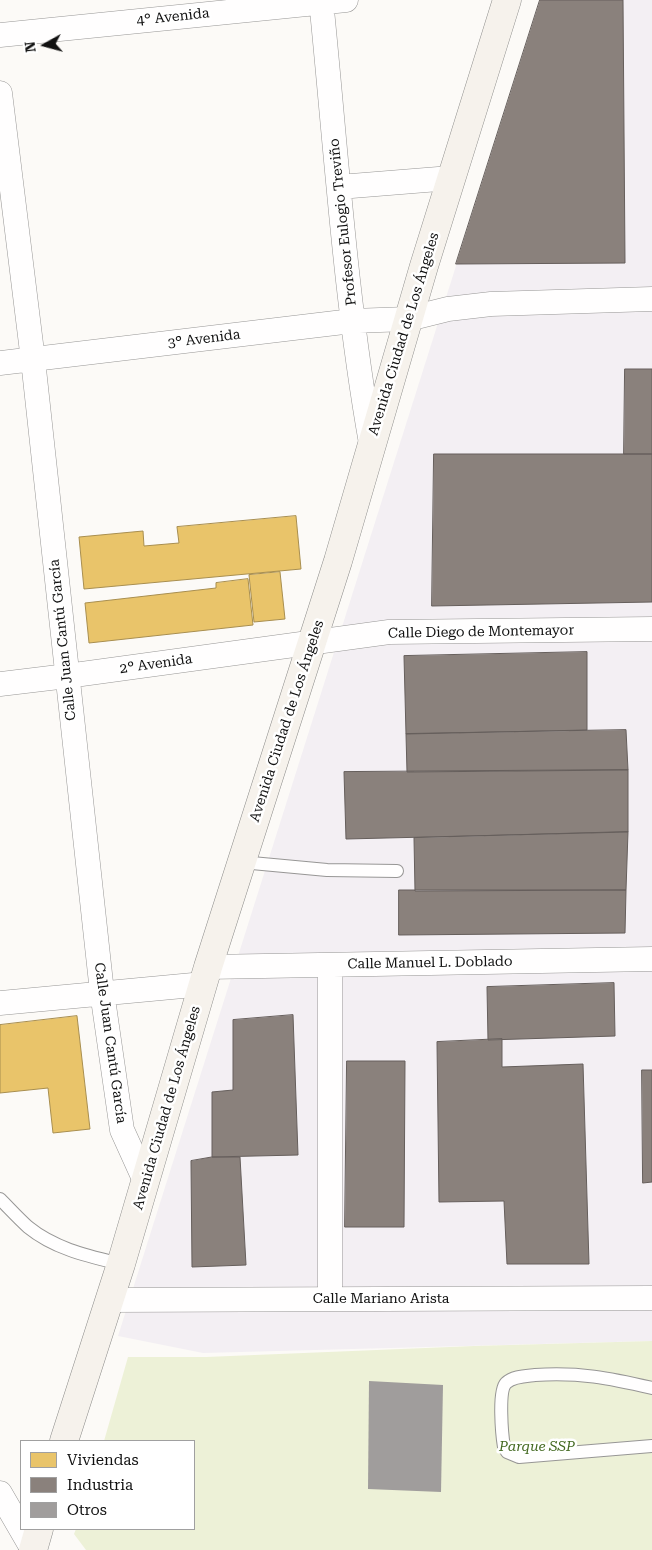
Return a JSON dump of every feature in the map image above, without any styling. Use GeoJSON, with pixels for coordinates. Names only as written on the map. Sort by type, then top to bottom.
{"type":"FeatureCollection","features":[{"type":"Feature","properties":{"kind":"street","name":"4° Avenida"},"geometry":{"type":"LineString","coordinates":[[0,35],[321,1],[346,0]]}},
{"type":"Feature","properties":{"kind":"street","name":"Avenida Ciudad de Los Ángeles"},"geometry":{"type":"LineString","coordinates":[[64,1440],[110,1300],[241,862],[338,561],[408,319],[506,0]]}},
{"type":"Feature","properties":{"kind":"street","name":"Profesor Eulogio Treviño"},"geometry":{"type":"LineString","coordinates":[[321,1],[352,321],[360,382],[372,443]]}},
{"type":"Feature","properties":{"kind":"street","name":"Calle Juan Cantú García"},"geometry":{"type":"LineString","coordinates":[[0,93],[33,360],[102,992],[122,1130],[146,1182]]}},
{"type":"Feature","properties":{"kind":"street"},"geometry":{"type":"LineString","coordinates":[[339,186],[452,178]]}},
{"type":"Feature","properties":{"kind":"street","name":"3° Avenida"},"geometry":{"type":"LineString","coordinates":[[0,363],[352,321],[408,319],[448,309],[490,304],[652,299]]}},
{"type":"Feature","properties":{"kind":"street","name":"Calle Diego de Montemayor"},"geometry":{"type":"LineString","coordinates":[[312,643],[389,632],[652,629]]}},
{"type":"Feature","properties":{"kind":"street","name":"2° Avenida"},"geometry":{"type":"LineString","coordinates":[[0,684],[312,643]]}},
{"type":"Feature","properties":{"kind":"street","name":"Calle Manuel L. Doblado"},"geometry":{"type":"LineString","coordinates":[[0,1003],[102,992],[206,975],[330,965],[652,959]]}},
{"type":"Feature","properties":{"kind":"street"},"geometry":{"type":"LineString","coordinates":[[330,965],[330,1299]]}},
{"type":"Feature","properties":{"kind":"street","name":"Calle Mariano Arista"},"geometry":{"type":"LineString","coordinates":[[110,1300],[652,1298]]}},
{"type":"Feature","properties":{"kind":"street"},"geometry":{"type":"LineString","coordinates":[[0,1494],[20,1528]]}},
{"type":"Feature","properties":{"kind":"street"},"geometry":{"type":"LineString","coordinates":[[21,1530],[33,1550]]}},
{"type":"Feature","properties":{"kind":"street"},"geometry":{"type":"LineString","coordinates":[[33,1550],[39,1530]]}},
{"type":"Feature","properties":{"kind":"lane"},"geometry":{"type":"LineString","coordinates":[[241,862],[327,870],[398,871]]}},
{"type":"Feature","properties":{"kind":"lane"},"geometry":{"type":"LineString","coordinates":[[0,1199],[28,1227],[56,1245],[80,1254],[121,1264]]}},
{"type":"Feature","properties":{"kind":"lane"},"geometry":{"type":"LineString","coordinates":[[652,1388],[608,1378],[564,1373],[521,1376],[505,1383],[502,1388],[504,1447],[512,1455],[519,1457],[652,1446]]}},
{"type":"Feature","properties":{"kind":"shaded area"},"geometry":{"type":"Polygon","coordinates":[[[540,0],[652,0],[652,1341],[203,1353],[118,1336],[540,0]]]}},
{"type":"Feature","properties":{"kind":"green space","name":"Parque SSP"},"geometry":{"type":"Polygon","coordinates":[[[652,1341],[652,1550],[86,1550],[74,1534],[76,1530],[195,1530],[195,1440],[104,1440],[128,1357],[206,1357],[652,1341]]]}},
{"type":"Feature","properties":{"kind":"building: Viviendas"},"geometry":{"type":"Polygon","coordinates":[[[296,516],[301,569],[84,589],[79,537],[143,531],[144,546],[179,543],[177,527],[296,516]]]}},
{"type":"Feature","properties":{"kind":"building: Viviendas"},"geometry":{"type":"Polygon","coordinates":[[[280,572],[285,619],[254,622],[249,575],[280,572]]]}},
{"type":"Feature","properties":{"kind":"building: Viviendas"},"geometry":{"type":"Polygon","coordinates":[[[248,579],[253,625],[89,643],[85,603],[216,588],[216,583],[248,579]]]}},
{"type":"Feature","properties":{"kind":"building: Viviendas"},"geometry":{"type":"Polygon","coordinates":[[[77,1016],[90,1129],[53,1133],[48,1088],[0,1093],[0,1025],[77,1016]]]}},
{"type":"Feature","properties":{"kind":"building: Industria"},"geometry":{"type":"Polygon","coordinates":[[[540,0],[623,0],[625,263],[456,264],[540,0]]]}},
{"type":"Feature","properties":{"kind":"building: Industria"},"geometry":{"type":"Polygon","coordinates":[[[625,369],[652,369],[652,454],[624,454],[625,369]]]}},
{"type":"Feature","properties":{"kind":"building: Industria"},"geometry":{"type":"Polygon","coordinates":[[[434,454],[652,454],[652,602],[432,606],[434,454]]]}},
{"type":"Feature","properties":{"kind":"building: Industria"},"geometry":{"type":"Polygon","coordinates":[[[587,652],[587,730],[406,734],[404,656],[587,652]]]}},
{"type":"Feature","properties":{"kind":"building: Industria"},"geometry":{"type":"Polygon","coordinates":[[[626,730],[628,770],[407,772],[406,734],[626,730]]]}},
{"type":"Feature","properties":{"kind":"building: Industria"},"geometry":{"type":"Polygon","coordinates":[[[628,770],[628,832],[346,839],[344,772],[628,770]]]}},
{"type":"Feature","properties":{"kind":"building: Industria"},"geometry":{"type":"Polygon","coordinates":[[[628,832],[626,890],[415,891],[414,838],[628,832]]]}},
{"type":"Feature","properties":{"kind":"building: Industria"},"geometry":{"type":"Polygon","coordinates":[[[399,890],[626,890],[625,933],[399,935],[399,890]]]}},
{"type":"Feature","properties":{"kind":"building: Industria"},"geometry":{"type":"Polygon","coordinates":[[[614,983],[615,1036],[488,1040],[487,987],[614,983]]]}},
{"type":"Feature","properties":{"kind":"building: Industria"},"geometry":{"type":"Polygon","coordinates":[[[293,1015],[298,1155],[212,1157],[212,1092],[233,1090],[233,1020],[293,1015]]]}},
{"type":"Feature","properties":{"kind":"building: Industria"},"geometry":{"type":"Polygon","coordinates":[[[502,1039],[502,1067],[583,1064],[589,1264],[507,1264],[504,1201],[439,1202],[437,1042],[502,1039]]]}},
{"type":"Feature","properties":{"kind":"building: Industria"},"geometry":{"type":"Polygon","coordinates":[[[347,1061],[405,1061],[404,1227],[345,1227],[347,1061]]]}},
{"type":"Feature","properties":{"kind":"building: Industria"},"geometry":{"type":"Polygon","coordinates":[[[642,1070],[652,1070],[652,1182],[643,1183],[642,1070]]]}},
{"type":"Feature","properties":{"kind":"building: Industria"},"geometry":{"type":"Polygon","coordinates":[[[212,1157],[240,1157],[246,1265],[192,1267],[191,1161],[212,1157]]]}},
{"type":"Feature","properties":{"kind":"building: Otros"},"geometry":{"type":"Polygon","coordinates":[[[369,1381],[443,1385],[441,1492],[368,1489],[369,1381]]]}}]}
